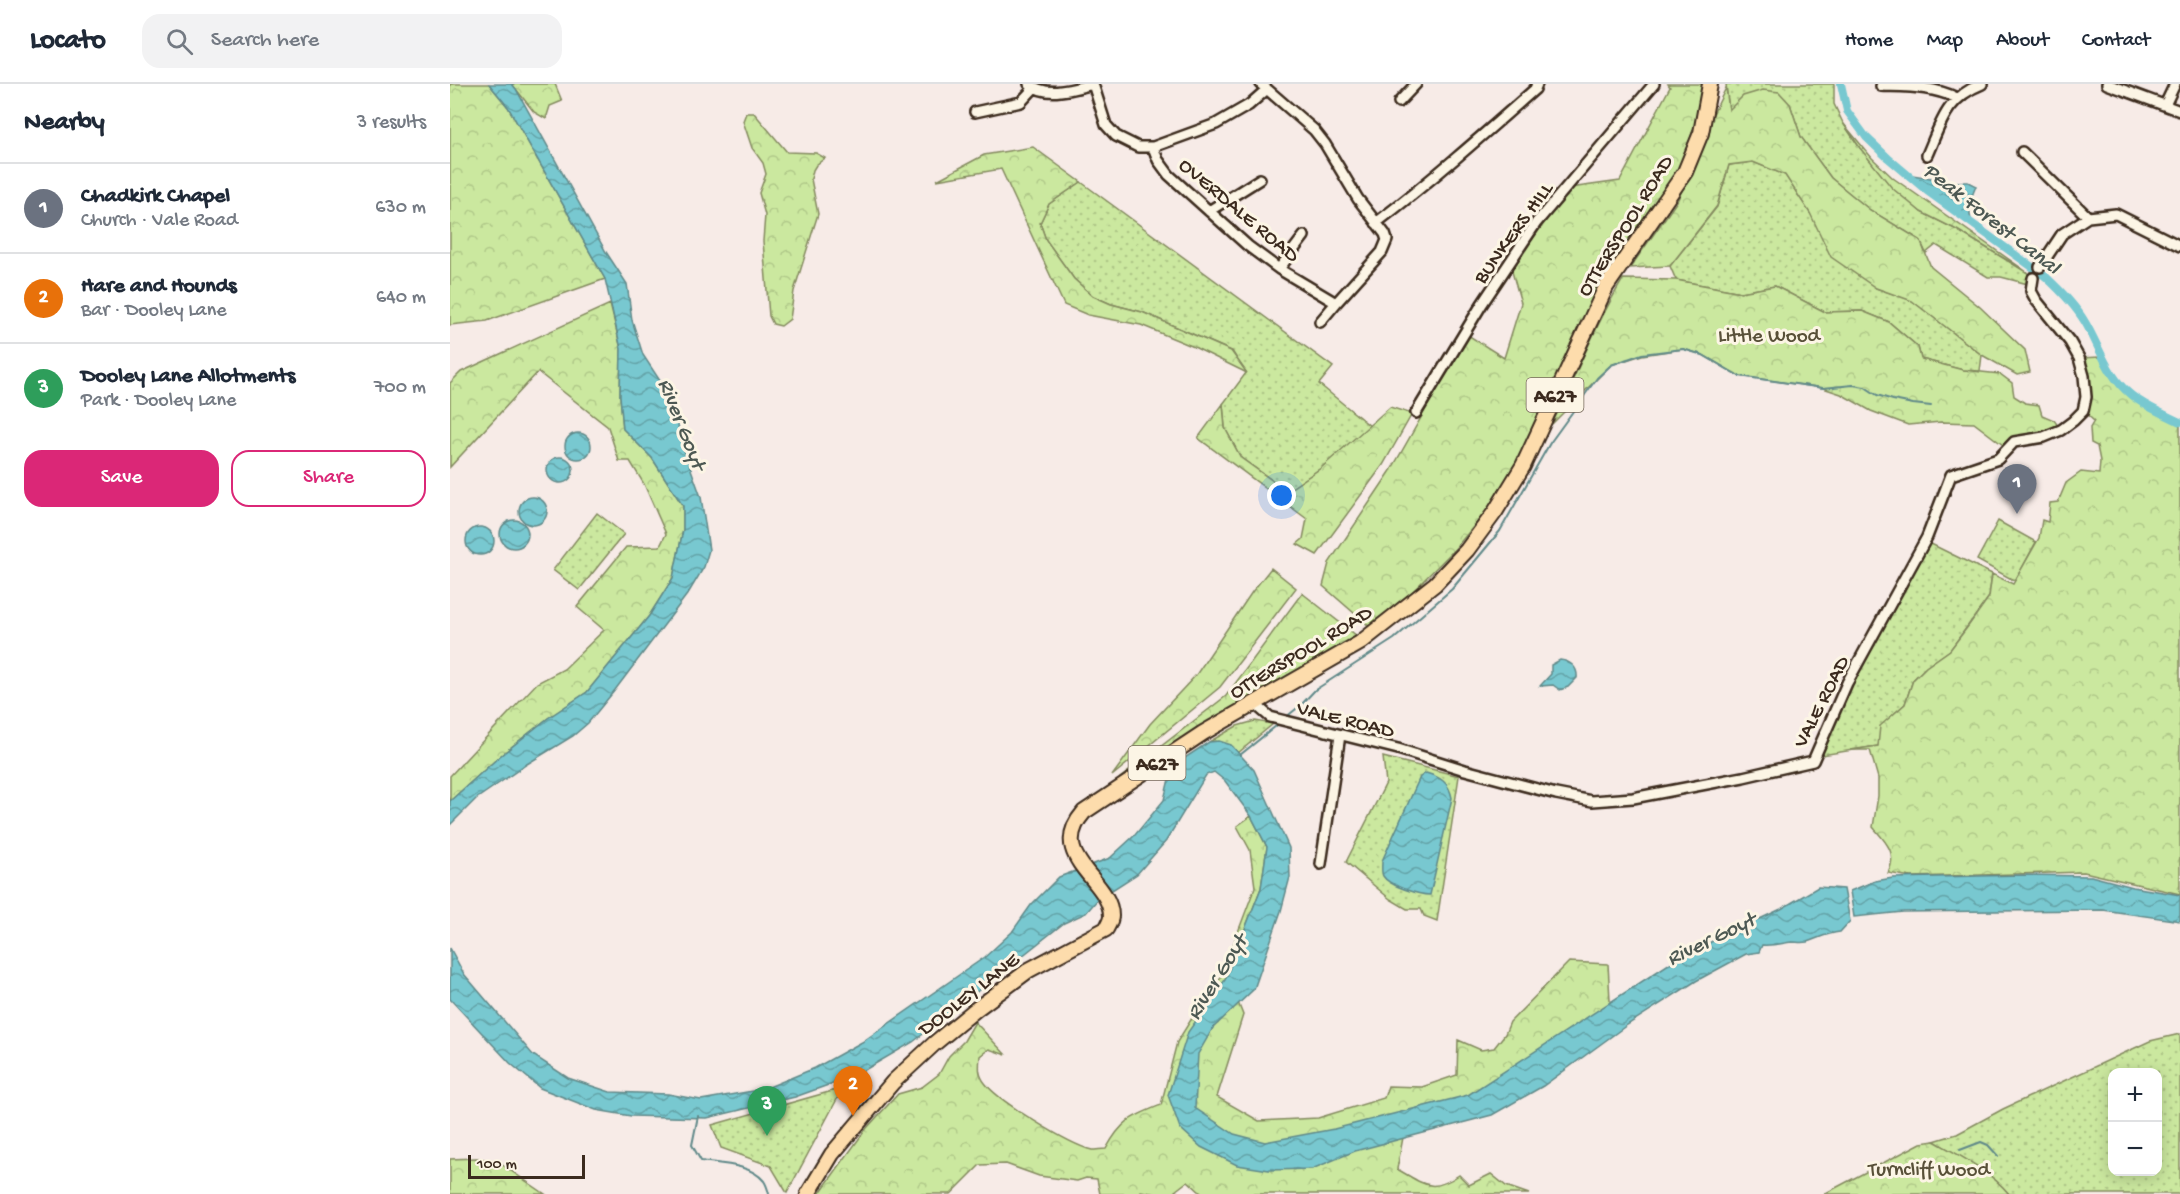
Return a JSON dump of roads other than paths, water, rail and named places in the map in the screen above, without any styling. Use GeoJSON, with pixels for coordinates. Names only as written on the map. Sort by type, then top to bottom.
{"type":"FeatureCollection","features":[{"type":"Feature","properties":{"kind":"main road","name":"OTTERSPOOL ROAD"},"geometry":{"type":"LineString","coordinates":[[1071,835],[1075,822],[1091,806],[1203,733],[1360,643],[1435,584],[1467,550],[1495,512],[1523,466],[1606,287],[1685,172],[1701,134],[1710,84]]}},
{"type":"Feature","properties":{"kind":"main road","name":"DOOLEY LANE"},"geometry":{"type":"LineString","coordinates":[[808,1194],[832,1154],[894,1082],[935,1043],[1029,970],[1106,929],[1111,919],[1109,906],[1076,857],[1071,835]]}},
{"type":"Feature","properties":{"kind":"street","name":"OVERDALE ROAD"},"geometry":{"type":"LineString","coordinates":[[1031,86],[1044,91],[1062,91],[1093,84],[1106,125],[1116,136],[1138,147],[1153,147],[1158,160],[1169,175],[1248,246],[1280,269],[1336,303]]}},
{"type":"Feature","properties":{"kind":"street"},"geometry":{"type":"LineString","coordinates":[[1399,102],[1416,84]]}},
{"type":"Feature","properties":{"kind":"street"},"geometry":{"type":"LineString","coordinates":[[1376,223],[1429,182],[1504,118],[1535,89],[1537,84]]}},
{"type":"Feature","properties":{"kind":"street","name":"BUNKERS HILL"},"geometry":{"type":"LineString","coordinates":[[1416,413],[1482,304],[1536,223],[1654,84]]}},
{"type":"Feature","properties":{"kind":"street"},"geometry":{"type":"LineString","coordinates":[[1927,155],[1946,112],[1965,90],[1982,84]]}},
{"type":"Feature","properties":{"kind":"street"},"geometry":{"type":"LineString","coordinates":[[2107,84],[2180,111]]}},
{"type":"Feature","properties":{"kind":"street"},"geometry":{"type":"LineString","coordinates":[[2165,105],[2175,84]]}},
{"type":"Feature","properties":{"kind":"street"},"geometry":{"type":"LineString","coordinates":[[975,112],[1021,102],[1031,86]]}},
{"type":"Feature","properties":{"kind":"street"},"geometry":{"type":"LineString","coordinates":[[1881,86],[1926,87],[1957,98]]}},
{"type":"Feature","properties":{"kind":"street"},"geometry":{"type":"LineString","coordinates":[[1153,147],[1216,124],[1249,105],[1264,87],[1314,130],[1387,240],[1386,245],[1320,322]]}},
{"type":"Feature","properties":{"kind":"street"},"geometry":{"type":"LineString","coordinates":[[2022,152],[2088,217]]}},
{"type":"Feature","properties":{"kind":"street"},"geometry":{"type":"LineString","coordinates":[[1209,211],[1260,179]]}},
{"type":"Feature","properties":{"kind":"street"},"geometry":{"type":"LineString","coordinates":[[2040,267],[2062,234],[2088,217],[2116,214],[2180,246]]}},
{"type":"Feature","properties":{"kind":"street"},"geometry":{"type":"LineString","coordinates":[[1280,269],[1304,236]]}},
{"type":"Feature","properties":{"kind":"street","name":"VALE ROAD"},"geometry":{"type":"LineString","coordinates":[[1255,704],[1270,717],[1398,749],[1499,779],[1592,801],[1633,798],[1813,761],[1847,683],[1927,537],[1951,476],[1998,459],[2014,442],[2044,437],[2061,430],[2083,411],[2086,397],[2079,358],[2070,342],[2036,300],[2031,291],[2032,278]]}},
{"type":"Feature","properties":{"kind":"street"},"geometry":{"type":"LineString","coordinates":[[1321,864],[1340,735]]}},
{"type":"Feature","properties":{"kind":"water"},"geometry":{"type":"Polygon","coordinates":[[[489,84],[512,84],[516,89],[606,252],[627,284],[632,320],[643,355],[672,399],[683,447],[701,497],[709,550],[704,567],[689,592],[588,723],[573,736],[476,799],[450,825],[450,801],[500,756],[548,718],[587,692],[649,616],[673,578],[683,530],[683,506],[652,458],[623,429],[620,396],[621,349],[605,279],[508,107],[489,84]]]}},
{"type":"Feature","properties":{"kind":"water"},"geometry":{"type":"Polygon","coordinates":[[[1906,174],[1968,182],[1976,186],[1970,204],[1972,223],[1906,174]]]}},
{"type":"Feature","properties":{"kind":"water"},"geometry":{"type":"Polygon","coordinates":[[[578,433],[587,437],[591,446],[587,455],[578,459],[569,455],[565,446],[569,437],[578,433]]]}},
{"type":"Feature","properties":{"kind":"water"},"geometry":{"type":"Polygon","coordinates":[[[560,457],[569,461],[573,470],[569,479],[560,483],[551,479],[547,470],[551,461],[560,457]]]}},
{"type":"Feature","properties":{"kind":"water"},"geometry":{"type":"Polygon","coordinates":[[[533,497],[543,501],[547,511],[543,521],[533,525],[523,521],[519,511],[523,501],[533,497]]]}},
{"type":"Feature","properties":{"kind":"water"},"geometry":{"type":"Polygon","coordinates":[[[514,520],[524,524],[528,534],[524,544],[514,548],[504,544],[500,534],[504,524],[514,520]]]}},
{"type":"Feature","properties":{"kind":"water"},"geometry":{"type":"Polygon","coordinates":[[[480,527],[490,531],[494,541],[490,551],[480,555],[470,551],[466,541],[470,531],[480,527]]]}},
{"type":"Feature","properties":{"kind":"water"},"geometry":{"type":"Polygon","coordinates":[[[1560,660],[1573,665],[1577,678],[1568,687],[1560,690],[1553,685],[1540,686],[1551,674],[1551,665],[1560,660]]]}},
{"type":"Feature","properties":{"kind":"water"},"geometry":{"type":"Polygon","coordinates":[[[1219,741],[1231,745],[1254,770],[1289,848],[1290,877],[1281,911],[1254,989],[1213,1028],[1198,1054],[1195,1108],[1234,1134],[1265,1142],[1334,1129],[1468,1095],[1681,956],[1781,909],[1818,887],[1844,889],[1850,921],[1840,932],[1807,942],[1762,945],[1759,952],[1746,954],[1696,981],[1627,1025],[1543,1086],[1492,1115],[1355,1151],[1312,1169],[1269,1170],[1237,1165],[1201,1147],[1180,1128],[1168,1095],[1188,1032],[1225,980],[1261,888],[1267,847],[1251,816],[1225,781],[1214,772],[1206,775],[1166,841],[1137,874],[1098,899],[1086,913],[1064,923],[913,1042],[856,1075],[795,1097],[707,1118],[631,1116],[596,1110],[540,1088],[510,1063],[450,999],[450,948],[464,974],[533,1055],[568,1078],[610,1092],[668,1094],[701,1100],[764,1089],[815,1068],[862,1042],[985,957],[1012,932],[1031,905],[1059,877],[1110,858],[1135,835],[1164,800],[1169,779],[1180,761],[1209,742],[1219,741]]]}},
{"type":"Feature","properties":{"kind":"water"},"geometry":{"type":"Polygon","coordinates":[[[1426,773],[1443,781],[1449,788],[1452,798],[1430,895],[1412,892],[1386,880],[1382,871],[1382,861],[1420,777],[1426,773]]]}},
{"type":"Feature","properties":{"kind":"water"},"geometry":{"type":"Polygon","coordinates":[[[2091,876],[2133,887],[2180,895],[2180,921],[2103,910],[1903,912],[1854,917],[1850,891],[1875,881],[1893,878],[2091,876]]]}},
{"type":"Feature","properties":{"kind":"waterway","name":"Peak Forest Canal"},"geometry":{"type":"LineString","coordinates":[[1841,84],[1847,111],[1866,137],[1927,191],[2046,277],[2081,316],[2110,370],[2123,387],[2143,403],[2180,422]]}},
{"type":"Feature","properties":{"kind":"waterway"},"geometry":{"type":"LineString","coordinates":[[1285,718],[1315,690],[1394,639],[1452,589],[1500,531],[1550,443],[1597,378],[1611,365],[1642,354],[1683,349],[1703,355],[1739,376],[1823,388],[1853,385],[1865,387],[1877,395],[1893,400],[1931,406]]}},
{"type":"Feature","properties":{"kind":"waterway"},"geometry":{"type":"LineString","coordinates":[[1240,755],[1281,722]]}},
{"type":"Feature","properties":{"kind":"waterway"},"geometry":{"type":"LineString","coordinates":[[698,1116],[692,1145],[701,1161],[751,1171],[764,1181],[769,1194]]}},
{"type":"Feature","properties":{"kind":"waterway"},"geometry":{"type":"LineString","coordinates":[[1960,1150],[1981,1142],[1988,1145],[1998,1156]]}},
{"type":"Feature","properties":{"kind":"place","name":"Chadkirk Chapel"},"geometry":{"type":"Point","coordinates":[2017,514]}},
{"type":"Feature","properties":{"kind":"place","name":"Hare and Hounds"},"geometry":{"type":"Point","coordinates":[853,1116]}},
{"type":"Feature","properties":{"kind":"place","name":"Dooley Lane Allotments"},"geometry":{"type":"Point","coordinates":[767,1136]}},
{"type":"Feature","properties":{"kind":"park label","name":"Little Wood"},"geometry":{"type":"Point","coordinates":[1769,334]}},
{"type":"Feature","properties":{"kind":"park label","name":"Turncliff Wood"},"geometry":{"type":"Point","coordinates":[1929,1168]}},
{"type":"Feature","properties":{"kind":"water label","name":"River Goyt"},"geometry":{"type":"Point","coordinates":[684,423]}},
{"type":"Feature","properties":{"kind":"water label","name":"River Goyt"},"geometry":{"type":"Point","coordinates":[1710,937]}},
{"type":"Feature","properties":{"kind":"water label","name":"River Goyt"},"geometry":{"type":"Point","coordinates":[1215,976]}}]}
